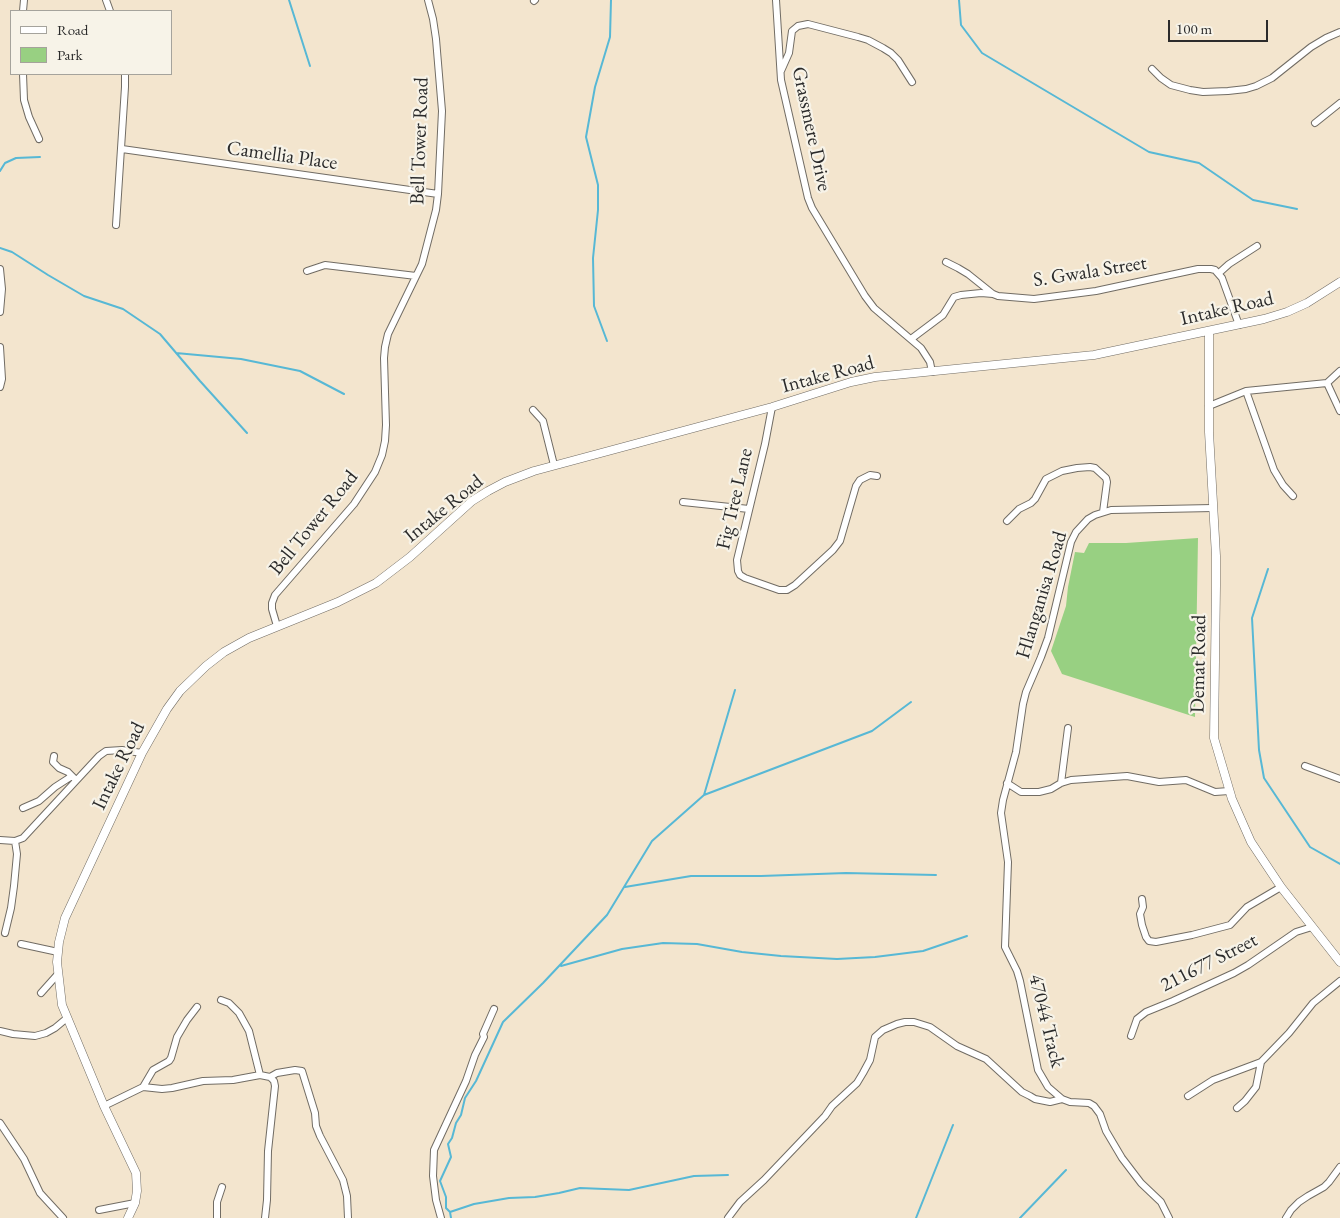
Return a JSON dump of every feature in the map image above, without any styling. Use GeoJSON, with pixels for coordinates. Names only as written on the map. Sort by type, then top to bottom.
{"type":"FeatureCollection","features":[{"type":"Feature","properties":{"kind":"street","name":"Bell Tower Road"},"geometry":{"type":"LineString","coordinates":[[277,626],[272,609],[275,595],[354,504],[375,472],[382,455],[386,425],[384,358],[388,334],[422,264],[436,210],[438,194],[442,111],[436,39],[428,0]]}},
{"type":"Feature","properties":{"kind":"street","name":"Grassmere Drive"},"geometry":{"type":"LineString","coordinates":[[776,0],[780,72],[785,102],[801,172],[812,208],[865,296],[874,308],[912,339],[926,355],[932,372]]}},
{"type":"Feature","properties":{"kind":"street"},"geometry":{"type":"LineString","coordinates":[[780,72],[789,53],[792,31],[798,26],[808,24],[868,40],[883,48],[898,60],[912,82]]}},
{"type":"Feature","properties":{"kind":"street"},"geometry":{"type":"LineString","coordinates":[[1152,69],[1171,85],[1190,90],[1228,92],[1246,89],[1272,78],[1311,47],[1340,32]]}},
{"type":"Feature","properties":{"kind":"street"},"geometry":{"type":"LineString","coordinates":[[23,75],[24,100],[39,139]]}},
{"type":"Feature","properties":{"kind":"street"},"geometry":{"type":"LineString","coordinates":[[116,225],[126,87],[125,75]]}},
{"type":"Feature","properties":{"kind":"street"},"geometry":{"type":"LineString","coordinates":[[1314,123],[1340,103]]}},
{"type":"Feature","properties":{"kind":"street","name":"Camellia Place"},"geometry":{"type":"LineString","coordinates":[[122,149],[438,194]]}},
{"type":"Feature","properties":{"kind":"street"},"geometry":{"type":"LineString","coordinates":[[1239,325],[1226,286],[1219,273],[1229,264],[1258,246]]}},
{"type":"Feature","properties":{"kind":"street","name":"S. Gwala Street"},"geometry":{"type":"LineString","coordinates":[[946,262],[968,274],[993,294],[1019,298],[1044,298],[1096,291],[1198,269],[1211,269],[1219,273]]}},
{"type":"Feature","properties":{"kind":"street"},"geometry":{"type":"LineString","coordinates":[[307,271],[325,265],[416,276]]}},
{"type":"Feature","properties":{"kind":"street"},"geometry":{"type":"LineString","coordinates":[[0,269],[2,289],[0,312]]}},
{"type":"Feature","properties":{"kind":"street","name":"Intake Road"},"geometry":{"type":"LineString","coordinates":[[128,1218],[135,1203],[137,1191],[136,1173],[104,1106],[62,1005],[58,974],[59,942],[65,918],[142,753],[167,709],[180,691],[194,677],[224,652],[249,638],[338,602],[376,583],[410,557],[472,501],[505,482],[534,471],[772,407],[852,382],[875,377],[1094,355],[1239,325],[1287,312],[1307,303],[1340,282]]}},
{"type":"Feature","properties":{"kind":"street"},"geometry":{"type":"LineString","coordinates":[[912,339],[943,316],[954,297],[993,294]]}},
{"type":"Feature","properties":{"kind":"street","name":"Demat Road"},"geometry":{"type":"LineString","coordinates":[[1209,331],[1210,460],[1216,586],[1214,738],[1229,791],[1251,842],[1281,887],[1340,962]]}},
{"type":"Feature","properties":{"kind":"street"},"geometry":{"type":"LineString","coordinates":[[0,347],[2,379],[0,387]]}},
{"type":"Feature","properties":{"kind":"street"},"geometry":{"type":"LineString","coordinates":[[1209,406],[1246,391],[1328,383],[1340,372]]}},
{"type":"Feature","properties":{"kind":"street"},"geometry":{"type":"LineString","coordinates":[[1328,383],[1340,411]]}},
{"type":"Feature","properties":{"kind":"street"},"geometry":{"type":"LineString","coordinates":[[1246,391],[1274,470],[1293,496]]}},
{"type":"Feature","properties":{"kind":"street","name":"Fig Tree Lane"},"geometry":{"type":"LineString","coordinates":[[772,407],[737,560],[740,575],[779,590],[786,590],[795,585],[833,550],[840,541],[856,486],[860,480],[870,475],[877,476]]}},
{"type":"Feature","properties":{"kind":"street"},"geometry":{"type":"LineString","coordinates":[[533,410],[543,421],[554,466]]}},
{"type":"Feature","properties":{"kind":"street"},"geometry":{"type":"LineString","coordinates":[[1007,521],[1019,509],[1035,499],[1046,479],[1062,471],[1077,468],[1095,468],[1106,478],[1103,512]]}},
{"type":"Feature","properties":{"kind":"street"},"geometry":{"type":"LineString","coordinates":[[683,502],[749,509]]}},
{"type":"Feature","properties":{"kind":"street","name":"Hlanganisa Road"},"geometry":{"type":"LineString","coordinates":[[1004,836],[1001,814],[1016,752],[1022,704],[1048,638],[1071,542],[1076,532],[1082,524],[1103,512],[1136,509],[1213,508]]}},
{"type":"Feature","properties":{"kind":"street"},"geometry":{"type":"LineString","coordinates":[[1061,783],[1068,728]]}},
{"type":"Feature","properties":{"kind":"street"},"geometry":{"type":"LineString","coordinates":[[0,840],[23,838],[74,778],[106,751],[122,750],[142,753]]}},
{"type":"Feature","properties":{"kind":"street"},"geometry":{"type":"LineString","coordinates":[[54,756],[53,762],[74,778]]}},
{"type":"Feature","properties":{"kind":"street"},"geometry":{"type":"LineString","coordinates":[[1305,766],[1340,780]]}},
{"type":"Feature","properties":{"kind":"street"},"geometry":{"type":"LineString","coordinates":[[1007,783],[1021,792],[1028,793],[1051,790],[1061,783],[1071,780],[1128,776],[1159,782],[1186,780],[1215,792],[1229,791]]}},
{"type":"Feature","properties":{"kind":"street"},"geometry":{"type":"LineString","coordinates":[[23,808],[39,801],[55,787],[74,778]]}},
{"type":"Feature","properties":{"kind":"street","name":"47044 Track"},"geometry":{"type":"LineString","coordinates":[[1004,836],[1008,862],[1005,947],[1020,981],[1038,1070],[1048,1087],[1062,1099]]}},
{"type":"Feature","properties":{"kind":"street"},"geometry":{"type":"LineString","coordinates":[[5,934],[14,886],[17,854],[15,840]]}},
{"type":"Feature","properties":{"kind":"street"},"geometry":{"type":"LineString","coordinates":[[1142,899],[1143,907],[1140,918],[1144,931],[1149,941],[1156,942],[1230,925],[1247,907],[1281,887]]}},
{"type":"Feature","properties":{"kind":"street","name":"211677 Street"},"geometry":{"type":"LineString","coordinates":[[1130,1036],[1137,1019],[1146,1012],[1234,972],[1256,960],[1296,932],[1312,927]]}},
{"type":"Feature","properties":{"kind":"street"},"geometry":{"type":"LineString","coordinates":[[21,944],[58,952]]}},
{"type":"Feature","properties":{"kind":"street"},"geometry":{"type":"LineString","coordinates":[[41,992],[58,974]]}},
{"type":"Feature","properties":{"kind":"street"},"geometry":{"type":"LineString","coordinates":[[1188,1096],[1213,1080],[1261,1062],[1289,1033],[1313,1003],[1340,981]]}},
{"type":"Feature","properties":{"kind":"street"},"geometry":{"type":"LineString","coordinates":[[221,1000],[229,1003],[238,1013],[249,1031],[260,1075]]}},
{"type":"Feature","properties":{"kind":"street"},"geometry":{"type":"LineString","coordinates":[[104,1106],[143,1086],[154,1070],[171,1058],[177,1037],[197,1007]]}},
{"type":"Feature","properties":{"kind":"street"},"geometry":{"type":"LineString","coordinates":[[441,1218],[436,1200],[433,1176],[434,1150],[466,1081],[494,1009]]}},
{"type":"Feature","properties":{"kind":"street"},"geometry":{"type":"LineString","coordinates":[[0,1031],[35,1036],[55,1028],[67,1018]]}},
{"type":"Feature","properties":{"kind":"street"},"geometry":{"type":"LineString","coordinates":[[728,1218],[740,1202],[764,1180],[825,1116],[832,1106],[857,1083],[870,1060],[876,1037],[883,1030],[905,1022],[914,1022],[930,1027],[957,1046],[986,1059],[1022,1092],[1035,1099],[1050,1102],[1062,1099],[1070,1102],[1089,1103],[1094,1106],[1122,1158],[1141,1183],[1161,1202],[1170,1218]]}},
{"type":"Feature","properties":{"kind":"street"},"geometry":{"type":"LineString","coordinates":[[1237,1108],[1256,1087],[1261,1062]]}},
{"type":"Feature","properties":{"kind":"street"},"geometry":{"type":"LineString","coordinates":[[270,1077],[278,1073],[295,1070],[302,1071],[315,1113],[316,1126],[343,1180],[348,1218]]}},
{"type":"Feature","properties":{"kind":"street"},"geometry":{"type":"LineString","coordinates":[[143,1086],[162,1089],[203,1081],[233,1080],[260,1075],[270,1077],[274,1081],[265,1218]]}},
{"type":"Feature","properties":{"kind":"street"},"geometry":{"type":"LineString","coordinates":[[0,1123],[24,1159],[40,1193],[63,1218]]}},
{"type":"Feature","properties":{"kind":"street"},"geometry":{"type":"LineString","coordinates":[[1286,1218],[1299,1202],[1330,1182],[1340,1167]]}},
{"type":"Feature","properties":{"kind":"street"},"geometry":{"type":"LineString","coordinates":[[217,1218],[216,1202],[222,1186]]}},
{"type":"Feature","properties":{"kind":"street"},"geometry":{"type":"LineString","coordinates":[[99,1210],[135,1203]]}},
{"type":"Feature","properties":{"kind":"green space"},"geometry":{"type":"Polygon","coordinates":[[[1198,538],[1195,717],[1062,674],[1051,651],[1066,606],[1075,552],[1084,553],[1089,543],[1126,543],[1198,538]]]}},
{"type":"Feature","properties":{"kind":"waterway"},"geometry":{"type":"LineString","coordinates":[[289,0],[310,66]]}},
{"type":"Feature","properties":{"kind":"waterway"},"geometry":{"type":"LineString","coordinates":[[607,341],[594,306],[593,258],[598,210],[598,185],[586,137],[595,87],[610,37],[611,0]]}},
{"type":"Feature","properties":{"kind":"waterway"},"geometry":{"type":"LineString","coordinates":[[959,0],[961,25],[982,53],[1149,152],[1199,163],[1253,200],[1297,209]]}},
{"type":"Feature","properties":{"kind":"waterway"},"geometry":{"type":"LineString","coordinates":[[0,171],[5,163],[16,158],[40,157]]}},
{"type":"Feature","properties":{"kind":"waterway"},"geometry":{"type":"LineString","coordinates":[[0,248],[12,252],[84,296],[123,309],[160,334],[247,433]]}},
{"type":"Feature","properties":{"kind":"waterway"},"geometry":{"type":"LineString","coordinates":[[176,353],[241,359],[300,371],[344,394]]}},
{"type":"Feature","properties":{"kind":"waterway"},"geometry":{"type":"LineString","coordinates":[[1268,569],[1252,618],[1259,750],[1264,778],[1310,847],[1340,864]]}},
{"type":"Feature","properties":{"kind":"waterway"},"geometry":{"type":"LineString","coordinates":[[704,795],[735,690]]}},
{"type":"Feature","properties":{"kind":"waterway"},"geometry":{"type":"LineString","coordinates":[[451,1218],[450,1212],[446,1208],[446,1197],[440,1181],[451,1157],[448,1144],[461,1115],[465,1098],[476,1081],[503,1022],[543,983],[607,915],[652,841],[704,795],[872,731],[911,702]]}},
{"type":"Feature","properties":{"kind":"waterway"},"geometry":{"type":"LineString","coordinates":[[625,887],[691,876],[846,873],[936,875]]}},
{"type":"Feature","properties":{"kind":"waterway"},"geometry":{"type":"LineString","coordinates":[[561,966],[622,949],[663,943],[697,944],[742,952],[781,956],[837,959],[875,957],[923,951],[967,936]]}},
{"type":"Feature","properties":{"kind":"waterway"},"geometry":{"type":"LineString","coordinates":[[916,1218],[953,1125]]}},
{"type":"Feature","properties":{"kind":"waterway"},"geometry":{"type":"LineString","coordinates":[[1020,1218],[1066,1170]]}},
{"type":"Feature","properties":{"kind":"waterway"},"geometry":{"type":"LineString","coordinates":[[450,1212],[474,1204],[509,1198],[535,1197],[580,1188],[629,1190],[694,1176],[728,1175]]}}]}
